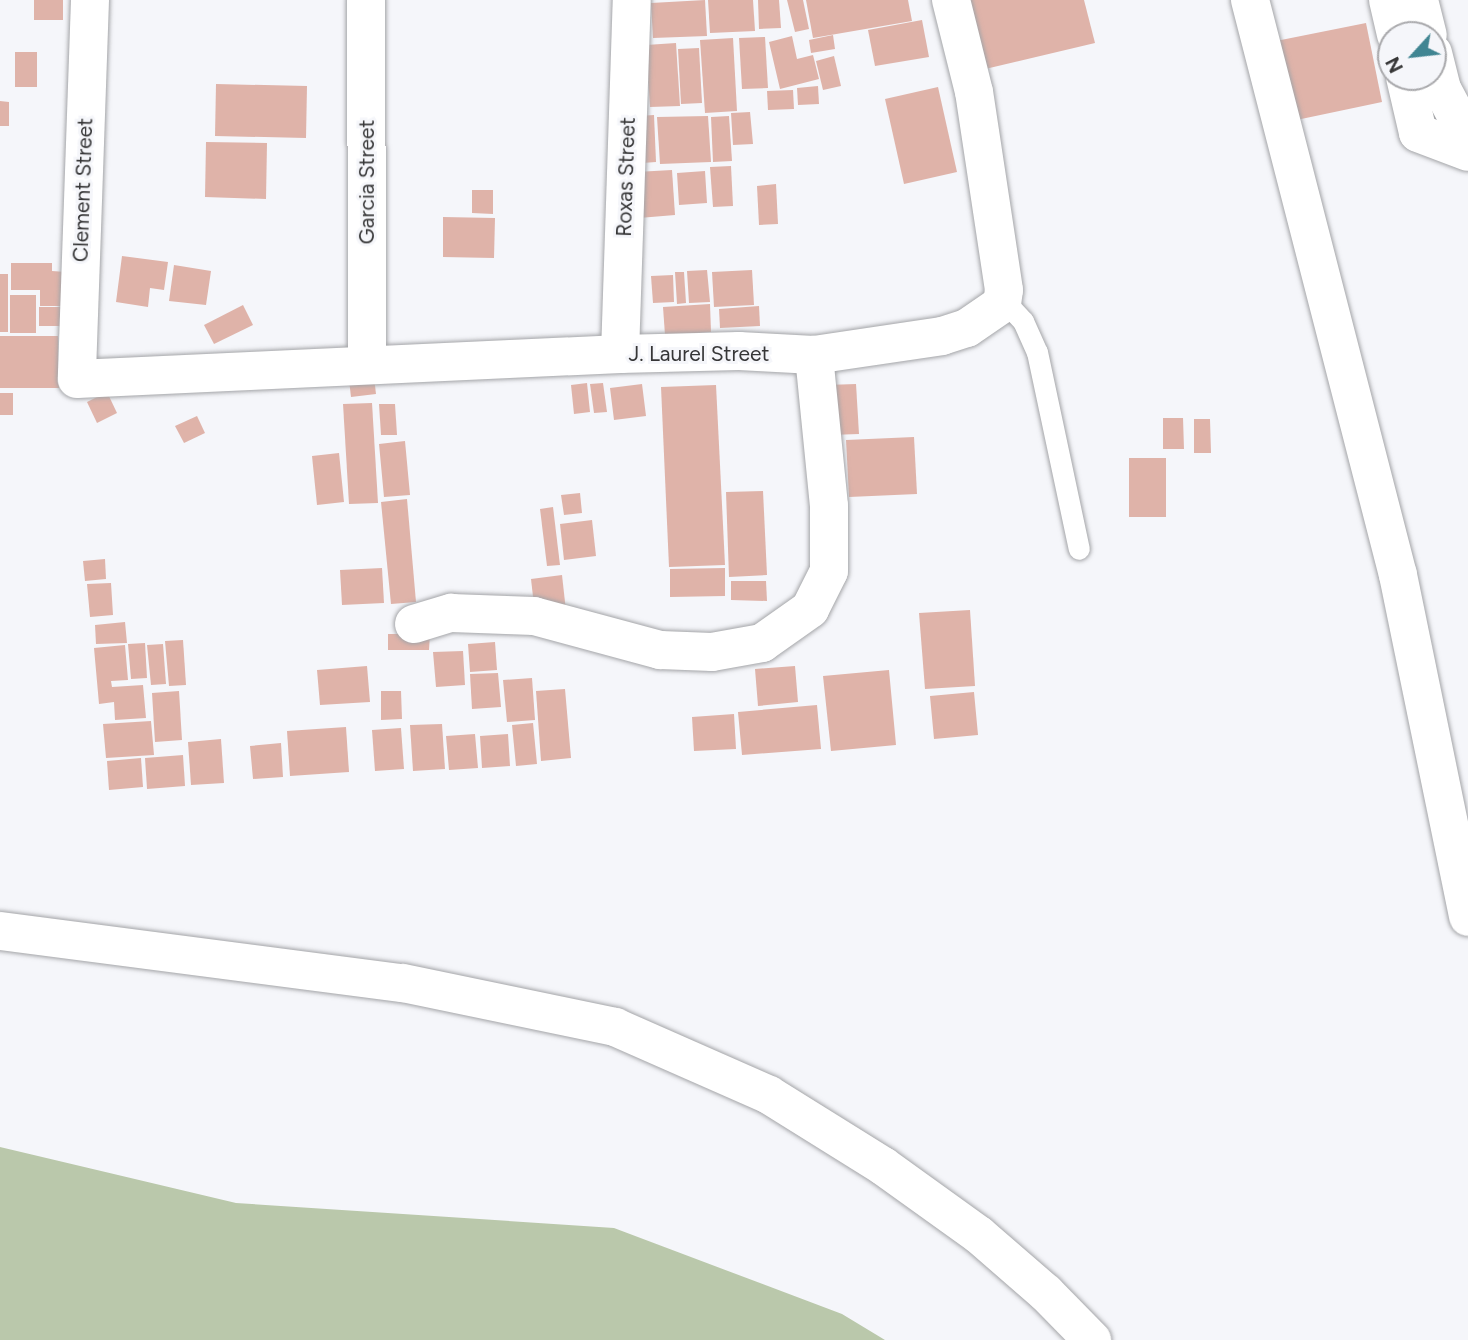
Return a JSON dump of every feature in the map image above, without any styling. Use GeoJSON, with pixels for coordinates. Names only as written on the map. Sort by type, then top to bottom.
{"type":"FeatureCollection","features":[{"type":"Feature","properties":{"kind":"street","name":"Clement Street"},"geometry":{"type":"LineString","coordinates":[[77,379],[90,0]]}},
{"type":"Feature","properties":{"kind":"street","name":"Garcia Street"},"geometry":{"type":"LineString","coordinates":[[366,0],[367,364]]}},
{"type":"Feature","properties":{"kind":"street","name":"Roxas Street"},"geometry":{"type":"LineString","coordinates":[[620,354],[632,0]]}},
{"type":"Feature","properties":{"kind":"street"},"geometry":{"type":"LineString","coordinates":[[951,0],[974,92],[1004,290],[1002,304]]}},
{"type":"Feature","properties":{"kind":"street"},"geometry":{"type":"LineString","coordinates":[[1250,0],[1398,575],[1468,917]]}},
{"type":"Feature","properties":{"kind":"street"},"geometry":{"type":"LineString","coordinates":[[1388,0],[1393,21]]}},
{"type":"Feature","properties":{"kind":"street"},"geometry":{"type":"LineString","coordinates":[[1419,0],[1424,21]]}},
{"type":"Feature","properties":{"kind":"street"},"geometry":{"type":"LineString","coordinates":[[1408,91],[1418,133],[1468,152]]}},
{"type":"Feature","properties":{"kind":"street"},"geometry":{"type":"LineString","coordinates":[[1444,91],[1458,119],[1468,120]]}},
{"type":"Feature","properties":{"kind":"street","name":"J. Laurel Street"},"geometry":{"type":"LineString","coordinates":[[77,379],[620,354],[739,351],[814,355],[942,336],[983,320],[1002,304]]}},
{"type":"Feature","properties":{"kind":"street"},"geometry":{"type":"LineString","coordinates":[[414,624],[451,613],[534,616],[660,650],[712,652],[762,643],[810,609],[829,572],[829,506],[814,355]]}},
{"type":"Feature","properties":{"kind":"street"},"geometry":{"type":"LineString","coordinates":[[0,931],[403,983],[615,1027],[769,1095],[883,1166],[979,1235],[1046,1293],[1092,1340]]}},
{"type":"Feature","properties":{"kind":"lane"},"geometry":{"type":"LineString","coordinates":[[1002,304],[1008,305],[1023,321],[1037,352],[1079,549]]}},
{"type":"Feature","properties":{"kind":"green space"},"geometry":{"type":"Polygon","coordinates":[[[0,1147],[236,1203],[614,1228],[842,1314],[885,1340],[0,1340],[0,1147]]]}},
{"type":"Feature","properties":{"kind":"building"},"geometry":{"type":"Polygon","coordinates":[[[34,0],[63,0],[63,20],[34,20],[34,0]]]}},
{"type":"Feature","properties":{"kind":"building"},"geometry":{"type":"Polygon","coordinates":[[[705,0],[707,36],[653,38],[651,3],[705,0]]]}},
{"type":"Feature","properties":{"kind":"building"},"geometry":{"type":"Polygon","coordinates":[[[708,0],[753,0],[755,31],[710,33],[708,0]]]}},
{"type":"Feature","properties":{"kind":"building"},"geometry":{"type":"Polygon","coordinates":[[[758,0],[779,0],[781,28],[759,29],[758,0]]]}},
{"type":"Feature","properties":{"kind":"building"},"geometry":{"type":"Polygon","coordinates":[[[787,0],[803,0],[809,29],[795,32],[787,0]]]}},
{"type":"Feature","properties":{"kind":"building"},"geometry":{"type":"Polygon","coordinates":[[[806,0],[908,0],[912,21],[813,38],[806,0]]]}},
{"type":"Feature","properties":{"kind":"building"},"geometry":{"type":"Polygon","coordinates":[[[964,0],[1084,0],[1095,43],[981,70],[964,0]]]}},
{"type":"Feature","properties":{"kind":"building"},"geometry":{"type":"Polygon","coordinates":[[[922,20],[929,57],[875,66],[868,30],[922,20]]]}},
{"type":"Feature","properties":{"kind":"building"},"geometry":{"type":"Polygon","coordinates":[[[1366,23],[1377,77],[1377,91],[1380,91],[1382,102],[1287,122],[1271,42],[1366,23]]]}},
{"type":"Feature","properties":{"kind":"building"},"geometry":{"type":"Polygon","coordinates":[[[833,35],[835,49],[811,53],[809,40],[833,35]]]}},
{"type":"Feature","properties":{"kind":"building"},"geometry":{"type":"Polygon","coordinates":[[[792,36],[797,59],[813,55],[819,79],[780,89],[769,42],[792,36]]]}},
{"type":"Feature","properties":{"kind":"building"},"geometry":{"type":"Polygon","coordinates":[[[765,37],[768,88],[742,89],[739,38],[765,37]]]}},
{"type":"Feature","properties":{"kind":"building"},"geometry":{"type":"Polygon","coordinates":[[[733,38],[737,111],[705,113],[700,40],[733,38]]]}},
{"type":"Feature","properties":{"kind":"building"},"geometry":{"type":"Polygon","coordinates":[[[676,43],[680,106],[650,107],[646,45],[676,43]]]}},
{"type":"Feature","properties":{"kind":"building"},"geometry":{"type":"Polygon","coordinates":[[[699,48],[702,103],[681,104],[678,49],[699,48]]]}},
{"type":"Feature","properties":{"kind":"building"},"geometry":{"type":"Polygon","coordinates":[[[15,52],[37,52],[37,87],[15,87],[15,52]]]}},
{"type":"Feature","properties":{"kind":"building"},"geometry":{"type":"Polygon","coordinates":[[[834,56],[841,86],[823,90],[816,61],[834,56]]]}},
{"type":"Feature","properties":{"kind":"building"},"geometry":{"type":"Polygon","coordinates":[[[216,84],[307,86],[306,138],[215,136],[216,84]]]}},
{"type":"Feature","properties":{"kind":"building"},"geometry":{"type":"Polygon","coordinates":[[[818,86],[819,104],[798,105],[797,88],[818,86]]]}},
{"type":"Feature","properties":{"kind":"building"},"geometry":{"type":"Polygon","coordinates":[[[938,87],[957,172],[904,184],[885,99],[938,87]]]}},
{"type":"Feature","properties":{"kind":"building"},"geometry":{"type":"Polygon","coordinates":[[[793,90],[794,109],[768,110],[767,91],[793,90]]]}},
{"type":"Feature","properties":{"kind":"building"},"geometry":{"type":"Polygon","coordinates":[[[0,101],[9,102],[9,126],[0,126],[0,101]]]}},
{"type":"Feature","properties":{"kind":"building"},"geometry":{"type":"Polygon","coordinates":[[[750,112],[753,144],[733,145],[731,113],[750,112]]]}},
{"type":"Feature","properties":{"kind":"building"},"geometry":{"type":"Polygon","coordinates":[[[654,115],[656,162],[642,163],[639,116],[654,115]]]}},
{"type":"Feature","properties":{"kind":"building"},"geometry":{"type":"Polygon","coordinates":[[[708,116],[711,162],[660,164],[657,117],[708,116]]]}},
{"type":"Feature","properties":{"kind":"building"},"geometry":{"type":"Polygon","coordinates":[[[729,116],[732,161],[713,162],[711,117],[729,116]]]}},
{"type":"Feature","properties":{"kind":"building"},"geometry":{"type":"Polygon","coordinates":[[[206,142],[267,143],[266,199],[205,197],[206,142]]]}},
{"type":"Feature","properties":{"kind":"building"},"geometry":{"type":"Polygon","coordinates":[[[731,166],[733,206],[713,207],[710,167],[731,166]]]}},
{"type":"Feature","properties":{"kind":"building"},"geometry":{"type":"Polygon","coordinates":[[[672,170],[675,215],[639,218],[636,172],[672,170]]]}},
{"type":"Feature","properties":{"kind":"building"},"geometry":{"type":"Polygon","coordinates":[[[705,171],[707,203],[679,205],[677,173],[705,171]]]}},
{"type":"Feature","properties":{"kind":"building"},"geometry":{"type":"Polygon","coordinates":[[[776,184],[778,224],[759,225],[757,186],[776,184]]]}},
{"type":"Feature","properties":{"kind":"building"},"geometry":{"type":"Polygon","coordinates":[[[472,190],[493,190],[493,214],[472,213],[472,190]]]}},
{"type":"Feature","properties":{"kind":"building"},"geometry":{"type":"Polygon","coordinates":[[[443,217],[495,218],[494,258],[443,257],[443,217]]]}},
{"type":"Feature","properties":{"kind":"building"},"geometry":{"type":"Polygon","coordinates":[[[122,256],[168,262],[164,290],[150,288],[148,307],[116,302],[122,256]]]}},
{"type":"Feature","properties":{"kind":"building"},"geometry":{"type":"Polygon","coordinates":[[[11,263],[52,263],[52,271],[66,272],[66,306],[40,306],[40,290],[11,290],[11,263]]]}},
{"type":"Feature","properties":{"kind":"building"},"geometry":{"type":"Polygon","coordinates":[[[174,265],[211,271],[206,305],[169,301],[174,265]]]}},
{"type":"Feature","properties":{"kind":"building"},"geometry":{"type":"Polygon","coordinates":[[[707,270],[710,302],[689,303],[687,271],[707,270]]]}},
{"type":"Feature","properties":{"kind":"building"},"geometry":{"type":"Polygon","coordinates":[[[752,270],[754,305],[714,307],[712,272],[752,270]]]}},
{"type":"Feature","properties":{"kind":"building"},"geometry":{"type":"Polygon","coordinates":[[[675,272],[684,272],[686,303],[677,304],[675,272]]]}},
{"type":"Feature","properties":{"kind":"building"},"geometry":{"type":"Polygon","coordinates":[[[0,274],[8,274],[8,332],[0,332],[0,274]]]}},
{"type":"Feature","properties":{"kind":"building"},"geometry":{"type":"Polygon","coordinates":[[[673,275],[674,302],[653,303],[651,276],[673,275]]]}},
{"type":"Feature","properties":{"kind":"building"},"geometry":{"type":"Polygon","coordinates":[[[10,295],[36,295],[36,333],[10,333],[10,295]]]}},
{"type":"Feature","properties":{"kind":"building"},"geometry":{"type":"Polygon","coordinates":[[[710,304],[711,332],[665,335],[663,307],[710,304]]]}},
{"type":"Feature","properties":{"kind":"building"},"geometry":{"type":"Polygon","coordinates":[[[243,305],[253,325],[214,344],[204,325],[243,305]]]}},
{"type":"Feature","properties":{"kind":"building"},"geometry":{"type":"Polygon","coordinates":[[[759,306],[760,326],[720,328],[719,309],[759,306]]]}},
{"type":"Feature","properties":{"kind":"building"},"geometry":{"type":"Polygon","coordinates":[[[39,307],[67,307],[68,326],[39,326],[39,307]]]}},
{"type":"Feature","properties":{"kind":"building"},"geometry":{"type":"Polygon","coordinates":[[[0,336],[58,336],[59,388],[0,388],[0,336]]]}},
{"type":"Feature","properties":{"kind":"building"},"geometry":{"type":"Polygon","coordinates":[[[374,377],[376,394],[351,397],[349,380],[374,377]]]}},
{"type":"Feature","properties":{"kind":"building"},"geometry":{"type":"Polygon","coordinates":[[[587,383],[590,412],[574,414],[571,385],[587,383]]]}},
{"type":"Feature","properties":{"kind":"building"},"geometry":{"type":"Polygon","coordinates":[[[603,383],[607,412],[594,413],[590,384],[603,383]]]}},
{"type":"Feature","properties":{"kind":"building"},"geometry":{"type":"Polygon","coordinates":[[[642,384],[646,416],[614,420],[610,388],[642,384]]]}},
{"type":"Feature","properties":{"kind":"building"},"geometry":{"type":"Polygon","coordinates":[[[856,384],[859,434],[830,435],[827,385],[856,384]]]}},
{"type":"Feature","properties":{"kind":"building"},"geometry":{"type":"Polygon","coordinates":[[[716,385],[725,565],[669,567],[661,387],[716,385]]]}},
{"type":"Feature","properties":{"kind":"building"},"geometry":{"type":"Polygon","coordinates":[[[107,392],[117,413],[97,423],[87,402],[107,392]]]}},
{"type":"Feature","properties":{"kind":"building"},"geometry":{"type":"Polygon","coordinates":[[[0,393],[13,393],[13,415],[0,415],[0,393]]]}},
{"type":"Feature","properties":{"kind":"building"},"geometry":{"type":"Polygon","coordinates":[[[372,403],[378,503],[349,504],[343,404],[372,403]]]}},
{"type":"Feature","properties":{"kind":"building"},"geometry":{"type":"Polygon","coordinates":[[[379,404],[395,404],[397,435],[381,435],[379,404]]]}},
{"type":"Feature","properties":{"kind":"building"},"geometry":{"type":"Polygon","coordinates":[[[197,416],[205,433],[184,443],[175,426],[197,416]]]}},
{"type":"Feature","properties":{"kind":"building"},"geometry":{"type":"Polygon","coordinates":[[[1163,418],[1183,418],[1184,449],[1163,449],[1163,418]]]}},
{"type":"Feature","properties":{"kind":"building"},"geometry":{"type":"Polygon","coordinates":[[[1194,419],[1210,419],[1211,453],[1194,453],[1194,419]]]}},
{"type":"Feature","properties":{"kind":"building"},"geometry":{"type":"Polygon","coordinates":[[[914,437],[917,494],[849,497],[846,440],[914,437]]]}},
{"type":"Feature","properties":{"kind":"building"},"geometry":{"type":"Polygon","coordinates":[[[405,441],[410,495],[384,497],[379,444],[405,441]]]}},
{"type":"Feature","properties":{"kind":"building"},"geometry":{"type":"Polygon","coordinates":[[[339,453],[344,502],[317,505],[312,456],[339,453]]]}},
{"type":"Feature","properties":{"kind":"building"},"geometry":{"type":"Polygon","coordinates":[[[1129,458],[1166,458],[1166,517],[1129,517],[1129,458]]]}},
{"type":"Feature","properties":{"kind":"building"},"geometry":{"type":"Polygon","coordinates":[[[763,491],[767,575],[729,577],[726,492],[763,491]]]}},
{"type":"Feature","properties":{"kind":"building"},"geometry":{"type":"Polygon","coordinates":[[[580,493],[582,513],[564,515],[561,495],[580,493]]]}},
{"type":"Feature","properties":{"kind":"building"},"geometry":{"type":"Polygon","coordinates":[[[407,499],[416,602],[391,604],[381,502],[407,499]]]}},
{"type":"Feature","properties":{"kind":"building"},"geometry":{"type":"Polygon","coordinates":[[[553,507],[560,565],[547,566],[540,509],[553,507]]]}},
{"type":"Feature","properties":{"kind":"building"},"geometry":{"type":"Polygon","coordinates":[[[592,520],[596,556],[564,560],[560,524],[592,520]]]}},
{"type":"Feature","properties":{"kind":"building"},"geometry":{"type":"Polygon","coordinates":[[[105,559],[106,579],[85,581],[83,561],[105,559]]]}},
{"type":"Feature","properties":{"kind":"building"},"geometry":{"type":"Polygon","coordinates":[[[382,568],[384,603],[342,605],[340,570],[382,568]]]}},
{"type":"Feature","properties":{"kind":"building"},"geometry":{"type":"Polygon","coordinates":[[[725,568],[725,596],[670,597],[670,569],[725,568]]]}},
{"type":"Feature","properties":{"kind":"building"},"geometry":{"type":"Polygon","coordinates":[[[562,575],[566,611],[535,614],[531,579],[562,575]]]}},
{"type":"Feature","properties":{"kind":"building"},"geometry":{"type":"Polygon","coordinates":[[[731,581],[766,581],[767,601],[731,600],[731,581]]]}},
{"type":"Feature","properties":{"kind":"building"},"geometry":{"type":"Polygon","coordinates":[[[111,583],[113,615],[90,617],[87,584],[111,583]]]}},
{"type":"Feature","properties":{"kind":"building"},"geometry":{"type":"Polygon","coordinates":[[[970,610],[975,686],[925,689],[919,613],[970,610]]]}},
{"type":"Feature","properties":{"kind":"building"},"geometry":{"type":"Polygon","coordinates":[[[125,622],[127,643],[96,644],[95,625],[125,622]]]}},
{"type":"Feature","properties":{"kind":"building"},"geometry":{"type":"Polygon","coordinates":[[[388,634],[430,634],[429,650],[388,650],[388,634]]]}},
{"type":"Feature","properties":{"kind":"building"},"geometry":{"type":"Polygon","coordinates":[[[183,640],[186,685],[169,686],[165,641],[183,640]]]}},
{"type":"Feature","properties":{"kind":"building"},"geometry":{"type":"Polygon","coordinates":[[[495,642],[497,670],[470,672],[468,644],[495,642]]]}},
{"type":"Feature","properties":{"kind":"building"},"geometry":{"type":"Polygon","coordinates":[[[145,643],[147,678],[131,679],[128,644],[145,643]]]}},
{"type":"Feature","properties":{"kind":"building"},"geometry":{"type":"Polygon","coordinates":[[[163,644],[166,684],[151,685],[147,645],[163,644]]]}},
{"type":"Feature","properties":{"kind":"building"},"geometry":{"type":"Polygon","coordinates":[[[125,645],[128,680],[111,681],[112,687],[143,685],[146,718],[115,720],[114,702],[99,704],[94,648],[125,645]]]}},
{"type":"Feature","properties":{"kind":"building"},"geometry":{"type":"Polygon","coordinates":[[[463,651],[465,685],[436,687],[433,652],[463,651]]]}},
{"type":"Feature","properties":{"kind":"building"},"geometry":{"type":"Polygon","coordinates":[[[367,666],[370,702],[320,705],[317,670],[367,666]]]}},
{"type":"Feature","properties":{"kind":"building"},"geometry":{"type":"Polygon","coordinates":[[[795,666],[798,702],[758,706],[755,669],[795,666]]]}},
{"type":"Feature","properties":{"kind":"building"},"geometry":{"type":"Polygon","coordinates":[[[889,670],[896,745],[831,751],[823,676],[889,670]]]}},
{"type":"Feature","properties":{"kind":"building"},"geometry":{"type":"Polygon","coordinates":[[[498,673],[501,707],[472,709],[470,674],[498,673]]]}},
{"type":"Feature","properties":{"kind":"building"},"geometry":{"type":"Polygon","coordinates":[[[532,678],[535,720],[507,722],[503,680],[532,678]]]}},
{"type":"Feature","properties":{"kind":"building"},"geometry":{"type":"Polygon","coordinates":[[[565,689],[571,758],[541,761],[536,691],[565,689]]]}},
{"type":"Feature","properties":{"kind":"building"},"geometry":{"type":"Polygon","coordinates":[[[179,691],[182,740],[155,742],[152,693],[179,691]]]}},
{"type":"Feature","properties":{"kind":"building"},"geometry":{"type":"Polygon","coordinates":[[[381,691],[401,691],[402,719],[381,720],[381,691]]]}},
{"type":"Feature","properties":{"kind":"building"},"geometry":{"type":"Polygon","coordinates":[[[974,692],[978,735],[934,739],[930,696],[974,692]]]}},
{"type":"Feature","properties":{"kind":"building"},"geometry":{"type":"Polygon","coordinates":[[[817,705],[821,749],[742,755],[738,712],[817,705]]]}},
{"type":"Feature","properties":{"kind":"building"},"geometry":{"type":"Polygon","coordinates":[[[734,714],[736,749],[694,751],[692,717],[734,714]]]}},
{"type":"Feature","properties":{"kind":"building"},"geometry":{"type":"Polygon","coordinates":[[[151,721],[154,755],[106,758],[103,724],[151,721]]]}},
{"type":"Feature","properties":{"kind":"building"},"geometry":{"type":"Polygon","coordinates":[[[533,723],[537,764],[516,766],[512,725],[533,723]]]}},
{"type":"Feature","properties":{"kind":"building"},"geometry":{"type":"Polygon","coordinates":[[[442,724],[445,769],[413,771],[410,725],[442,724]]]}},
{"type":"Feature","properties":{"kind":"building"},"geometry":{"type":"Polygon","coordinates":[[[346,727],[349,772],[290,776],[287,731],[346,727]]]}},
{"type":"Feature","properties":{"kind":"building"},"geometry":{"type":"Polygon","coordinates":[[[401,728],[404,769],[375,771],[372,730],[401,728]]]}},
{"type":"Feature","properties":{"kind":"building"},"geometry":{"type":"Polygon","coordinates":[[[475,734],[478,768],[449,770],[446,736],[475,734]]]}},
{"type":"Feature","properties":{"kind":"building"},"geometry":{"type":"Polygon","coordinates":[[[508,734],[510,766],[482,768],[480,736],[508,734]]]}},
{"type":"Feature","properties":{"kind":"building"},"geometry":{"type":"Polygon","coordinates":[[[221,739],[224,783],[191,785],[188,742],[221,739]]]}},
{"type":"Feature","properties":{"kind":"building"},"geometry":{"type":"Polygon","coordinates":[[[281,743],[283,777],[253,779],[250,746],[281,743]]]}},
{"type":"Feature","properties":{"kind":"building"},"geometry":{"type":"Polygon","coordinates":[[[183,755],[185,786],[147,789],[145,758],[183,755]]]}},
{"type":"Feature","properties":{"kind":"building"},"geometry":{"type":"Polygon","coordinates":[[[141,758],[143,787],[109,790],[107,761],[141,758]]]}}]}
